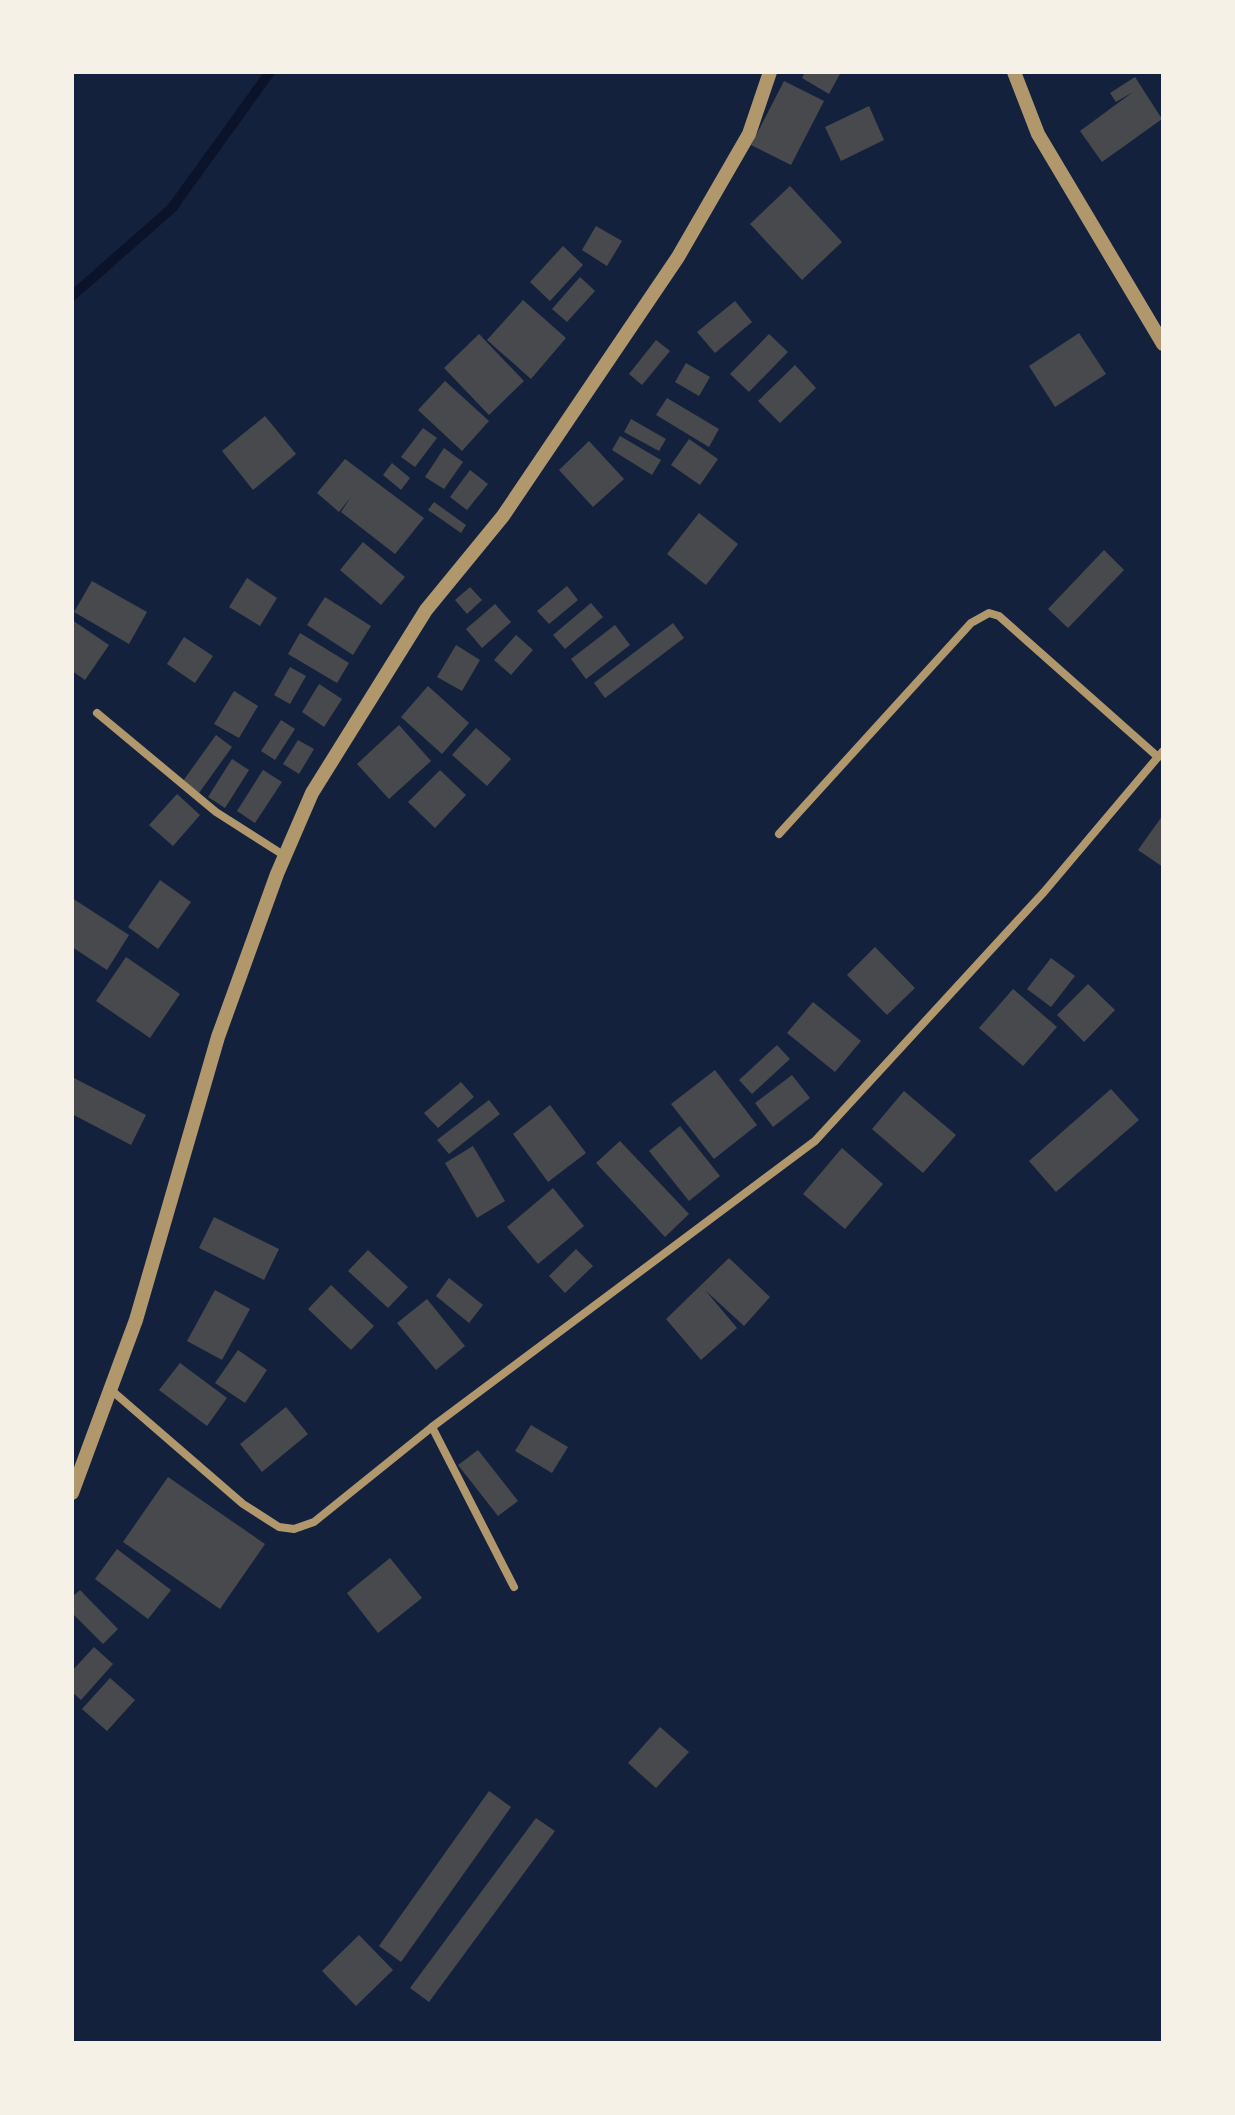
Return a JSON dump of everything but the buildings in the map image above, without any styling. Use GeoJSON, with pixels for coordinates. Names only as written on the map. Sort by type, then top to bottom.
{"type":"FeatureCollection","features":[{"type":"Feature","properties":{"kind":"street"},"geometry":{"type":"LineString","coordinates":[[72,1493],[136,1320],[218,1037],[285,856],[312,793],[426,610],[503,516],[678,257],[749,134],[770,72]]}},
{"type":"Feature","properties":{"kind":"street"},"geometry":{"type":"LineString","coordinates":[[1014,72],[1038,134],[1163,344]]}},
{"type":"Feature","properties":{"kind":"street"},"geometry":{"type":"LineString","coordinates":[[110,1389],[243,1504],[279,1527],[294,1529],[314,1522],[432,1427],[815,1141],[1044,892],[1160,754],[999,616],[989,613],[971,623],[779,834]]}},
{"type":"Feature","properties":{"kind":"street"},"geometry":{"type":"LineString","coordinates":[[97,713],[216,812],[285,856]]}},
{"type":"Feature","properties":{"kind":"street"},"geometry":{"type":"LineString","coordinates":[[432,1427],[514,1587]]}},
{"type":"Feature","properties":{"kind":"waterway"},"geometry":{"type":"LineString","coordinates":[[72,296],[172,208],[270,72]]}}]}
